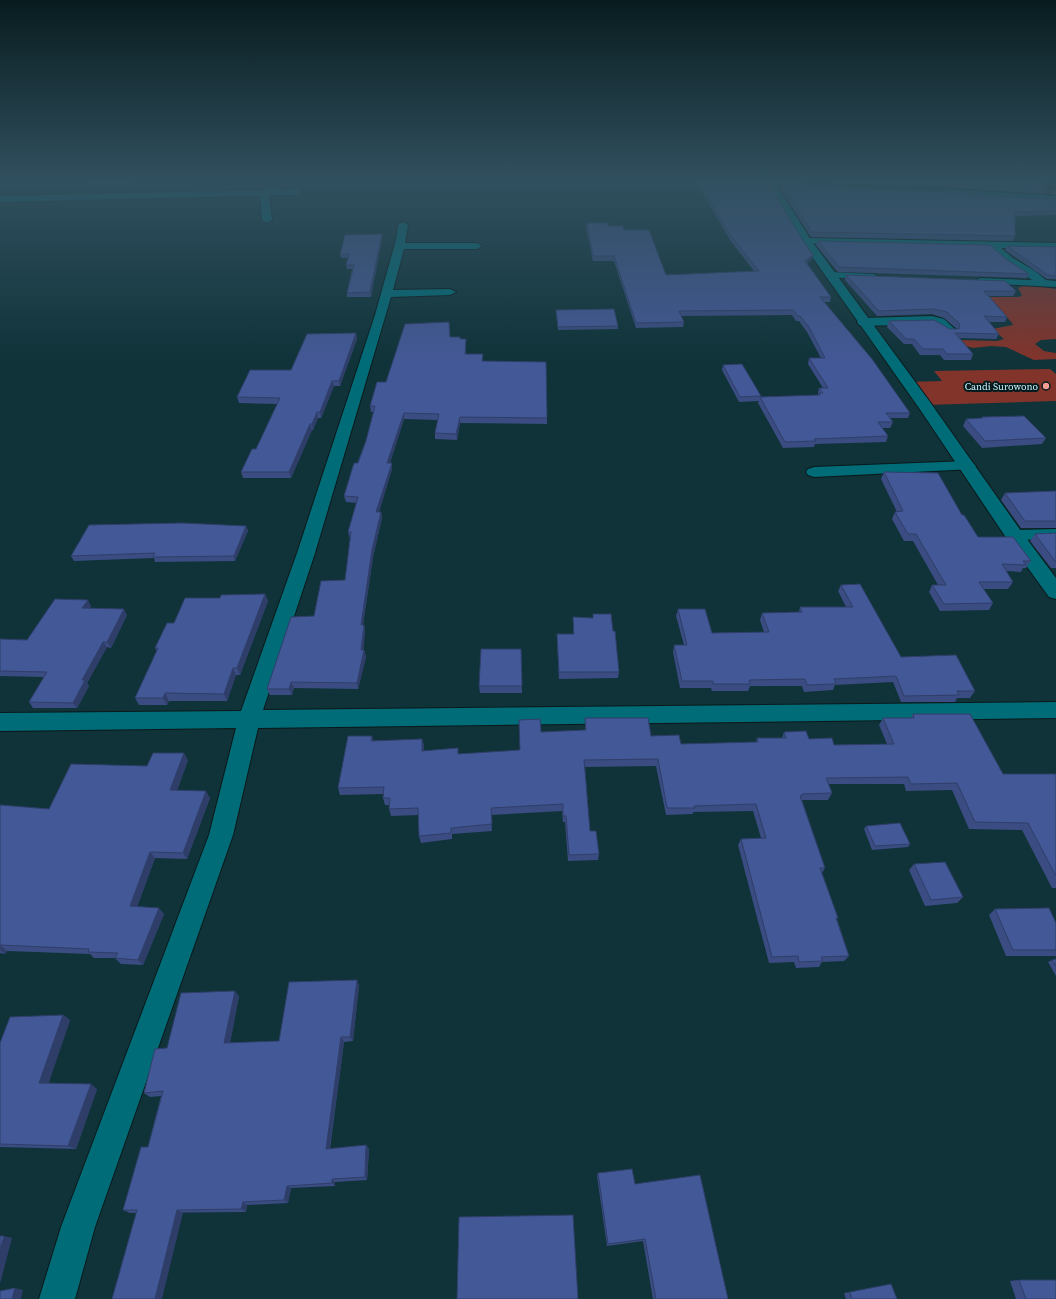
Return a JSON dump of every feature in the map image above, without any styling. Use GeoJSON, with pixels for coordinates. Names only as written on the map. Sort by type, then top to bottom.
{"type":"FeatureCollection","features":[{"type":"Feature","properties":{"kind":"street"},"geometry":{"type":"LineString","coordinates":[[57,1299],[81,1219],[221,835],[249,719],[306,553],[386,294],[400,242]]}},
{"type":"Feature","properties":{"kind":"street"},"geometry":{"type":"LineString","coordinates":[[806,242],[863,322],[925,405],[1014,535],[1056,592]]}},
{"type":"Feature","properties":{"kind":"street"},"geometry":{"type":"LineString","coordinates":[[844,242],[1056,246]]}},
{"type":"Feature","properties":{"kind":"street"},"geometry":{"type":"LineString","coordinates":[[992,244],[1008,260],[1031,273],[1044,284]]}},
{"type":"Feature","properties":{"kind":"street"},"geometry":{"type":"LineString","coordinates":[[399,246],[477,246]]}},
{"type":"Feature","properties":{"kind":"street"},"geometry":{"type":"LineString","coordinates":[[830,275],[886,277]]}},
{"type":"Feature","properties":{"kind":"street"},"geometry":{"type":"LineString","coordinates":[[973,281],[1056,284]]}},
{"type":"Feature","properties":{"kind":"street"},"geometry":{"type":"LineString","coordinates":[[386,294],[450,292]]}},
{"type":"Feature","properties":{"kind":"street"},"geometry":{"type":"LineString","coordinates":[[863,322],[932,320],[940,322],[951,332]]}},
{"type":"Feature","properties":{"kind":"street"},"geometry":{"type":"LineString","coordinates":[[814,472],[968,466]]}},
{"type":"Feature","properties":{"kind":"street"},"geometry":{"type":"LineString","coordinates":[[1014,535],[1056,534]]}},
{"type":"Feature","properties":{"kind":"street"},"geometry":{"type":"LineString","coordinates":[[0,722],[1056,710]]}},
{"type":"Feature","properties":{"kind":"shaded area"},"geometry":{"type":"Polygon","coordinates":[[[1023,286],[1056,289],[1056,339],[1041,340],[1035,344],[1044,351],[1056,353],[1056,359],[1034,360],[1006,347],[991,346],[973,348],[962,345],[960,340],[997,341],[1004,339],[992,329],[1013,325],[989,297],[1019,297],[1022,295],[1018,288],[1023,286]]]}},
{"type":"Feature","properties":{"kind":"shaded area"},"geometry":{"type":"Polygon","coordinates":[[[1050,369],[1056,374],[1056,401],[925,405],[907,382],[942,381],[934,371],[1050,369]]]}},
{"type":"Feature","properties":{"kind":"building"},"geometry":{"type":"Polygon","coordinates":[[[343,242],[380,242],[370,292],[347,293],[354,265],[346,265],[349,254],[340,254],[343,242]]]}},
{"type":"Feature","properties":{"kind":"building"},"geometry":{"type":"Polygon","coordinates":[[[590,242],[653,242],[666,275],[759,271],[735,242],[804,242],[813,255],[805,261],[831,297],[820,297],[872,359],[910,413],[886,413],[893,422],[878,422],[888,436],[814,439],[816,441],[785,442],[760,397],[820,395],[819,393],[823,393],[819,388],[828,388],[809,358],[825,358],[809,327],[800,316],[798,316],[793,310],[679,311],[684,322],[636,323],[614,256],[593,256],[590,242]]]}},
{"type":"Feature","properties":{"kind":"building"},"geometry":{"type":"Polygon","coordinates":[[[819,242],[990,245],[1006,259],[1029,274],[839,267],[819,242]]]}},
{"type":"Feature","properties":{"kind":"building"},"geometry":{"type":"Polygon","coordinates":[[[1007,246],[1056,247],[1056,276],[1048,275],[1007,246]]]}},
{"type":"Feature","properties":{"kind":"building"},"geometry":{"type":"Polygon","coordinates":[[[846,275],[1005,281],[1016,291],[984,291],[1007,317],[984,316],[999,334],[955,333],[973,354],[947,354],[943,349],[923,349],[914,339],[906,339],[889,321],[934,320],[950,329],[959,329],[960,324],[947,312],[934,309],[879,311],[846,275]]]}},
{"type":"Feature","properties":{"kind":"building"},"geometry":{"type":"Polygon","coordinates":[[[614,309],[618,326],[558,327],[556,310],[614,309]]]}},
{"type":"Feature","properties":{"kind":"building"},"geometry":{"type":"Polygon","coordinates":[[[449,322],[450,337],[460,337],[460,339],[466,339],[465,354],[483,354],[482,361],[546,362],[547,418],[460,417],[456,434],[435,433],[439,414],[404,413],[387,463],[392,463],[376,512],[381,512],[372,550],[361,625],[364,625],[361,650],[364,650],[357,683],[291,682],[289,689],[267,689],[291,617],[314,616],[321,581],[345,580],[351,532],[348,532],[358,497],[344,496],[354,463],[358,463],[366,441],[375,406],[370,406],[377,382],[386,382],[405,324],[449,322]]]}},
{"type":"Feature","properties":{"kind":"building"},"geometry":{"type":"Polygon","coordinates":[[[356,333],[339,381],[332,381],[320,412],[317,412],[312,424],[310,424],[289,472],[241,472],[252,449],[256,449],[280,398],[237,397],[250,370],[291,370],[307,334],[356,333]]]}},
{"type":"Feature","properties":{"kind":"building"},"geometry":{"type":"Polygon","coordinates":[[[742,364],[761,396],[740,397],[723,365],[742,364]]]}},
{"type":"Feature","properties":{"kind":"building"},"geometry":{"type":"Polygon","coordinates":[[[1024,416],[1046,438],[985,441],[966,419],[983,418],[982,417],[1024,416]]]}},
{"type":"Feature","properties":{"kind":"building"},"geometry":{"type":"Polygon","coordinates":[[[884,472],[938,473],[962,515],[964,515],[978,537],[1013,537],[1031,561],[1023,561],[1026,565],[1002,564],[1013,582],[979,582],[993,603],[944,604],[932,585],[946,585],[916,534],[908,534],[895,512],[903,511],[884,472]]]}},
{"type":"Feature","properties":{"kind":"building"},"geometry":{"type":"Polygon","coordinates":[[[1056,491],[1056,521],[1025,521],[1005,493],[1056,491]]]}},
{"type":"Feature","properties":{"kind":"building"},"geometry":{"type":"Polygon","coordinates":[[[182,523],[246,526],[234,556],[153,557],[155,553],[71,556],[89,525],[182,523]]]}},
{"type":"Feature","properties":{"kind":"building"},"geometry":{"type":"Polygon","coordinates":[[[1056,533],[1056,561],[1055,561],[1035,534],[1056,533]]]}},
{"type":"Feature","properties":{"kind":"building"},"geometry":{"type":"Polygon","coordinates":[[[860,584],[901,657],[956,655],[975,691],[957,691],[959,695],[904,696],[896,676],[834,679],[836,684],[807,685],[805,679],[749,680],[750,684],[713,684],[713,681],[682,681],[674,645],[687,645],[678,609],[705,609],[712,633],[769,632],[762,613],[802,612],[800,607],[853,607],[841,585],[860,584]]]}},
{"type":"Feature","properties":{"kind":"building"},"geometry":{"type":"Polygon","coordinates":[[[265,594],[237,668],[233,668],[224,694],[165,693],[163,698],[135,698],[158,648],[155,648],[167,623],[174,623],[185,598],[220,598],[221,595],[265,594]]]}},
{"type":"Feature","properties":{"kind":"building"},"geometry":{"type":"Polygon","coordinates":[[[55,599],[88,600],[82,608],[124,609],[107,642],[103,642],[82,680],[85,680],[73,703],[29,702],[47,672],[0,671],[0,639],[27,640],[55,599]]]}},
{"type":"Feature","properties":{"kind":"building"},"geometry":{"type":"Polygon","coordinates":[[[593,614],[611,614],[613,631],[615,631],[619,672],[559,672],[557,634],[574,634],[573,617],[593,618],[593,614]]]}},
{"type":"Feature","properties":{"kind":"building"},"geometry":{"type":"Polygon","coordinates":[[[481,649],[521,649],[522,686],[479,686],[481,649]]]}},
{"type":"Feature","properties":{"kind":"building"},"geometry":{"type":"Polygon","coordinates":[[[913,714],[970,714],[1003,774],[1056,774],[1056,876],[1028,823],[975,822],[957,783],[911,784],[908,777],[826,778],[832,793],[802,794],[802,796],[800,796],[825,868],[820,868],[838,918],[836,918],[849,956],[821,957],[823,961],[799,962],[798,956],[772,957],[741,839],[766,838],[756,804],[694,806],[695,808],[667,808],[658,759],[584,760],[590,831],[596,831],[599,854],[569,855],[566,816],[563,816],[563,804],[491,808],[492,824],[451,828],[451,833],[419,836],[418,808],[389,809],[390,798],[383,798],[384,787],[338,788],[348,736],[372,736],[371,741],[422,739],[422,751],[458,748],[458,754],[520,750],[519,720],[540,719],[541,732],[586,730],[585,718],[648,718],[651,736],[679,735],[681,744],[758,742],[757,738],[786,738],[784,732],[806,731],[809,739],[832,738],[834,745],[894,744],[883,718],[914,718],[913,714]]]}},
{"type":"Feature","properties":{"kind":"building"},"geometry":{"type":"Polygon","coordinates":[[[153,753],[184,753],[170,790],[206,791],[183,853],[150,852],[130,906],[159,908],[138,960],[115,958],[118,953],[88,952],[89,949],[0,945],[0,805],[49,809],[71,764],[147,766],[153,753]]]}},
{"type":"Feature","properties":{"kind":"building"},"geometry":{"type":"Polygon","coordinates":[[[900,823],[910,844],[875,846],[866,826],[900,823]]]}},
{"type":"Feature","properties":{"kind":"building"},"geometry":{"type":"Polygon","coordinates":[[[945,862],[963,897],[931,900],[914,864],[945,862]]]}},
{"type":"Feature","properties":{"kind":"building"},"geometry":{"type":"Polygon","coordinates":[[[1049,908],[1056,923],[1056,950],[1013,950],[995,909],[1049,908]]]}},
{"type":"Feature","properties":{"kind":"building"},"geometry":{"type":"Polygon","coordinates":[[[1056,959],[1056,966],[1052,960],[1056,959]]]}},
{"type":"Feature","properties":{"kind":"building"},"geometry":{"type":"Polygon","coordinates":[[[357,980],[350,1037],[341,1037],[326,1149],[366,1145],[365,1177],[332,1179],[332,1183],[287,1186],[284,1200],[243,1202],[241,1209],[177,1210],[155,1299],[112,1299],[137,1210],[123,1210],[141,1147],[148,1147],[163,1091],[144,1093],[155,1049],[167,1048],[181,993],[235,991],[224,1043],[279,1041],[289,982],[357,980]]]}},
{"type":"Feature","properties":{"kind":"building"},"geometry":{"type":"Polygon","coordinates":[[[63,1015],[39,1083],[91,1084],[68,1146],[0,1144],[0,1043],[10,1017],[63,1015]]]}},
{"type":"Feature","properties":{"kind":"building"},"geometry":{"type":"Polygon","coordinates":[[[632,1169],[635,1184],[700,1175],[728,1299],[656,1299],[645,1239],[608,1244],[598,1173],[632,1169]]]}},
{"type":"Feature","properties":{"kind":"building"},"geometry":{"type":"Polygon","coordinates":[[[573,1215],[578,1299],[457,1299],[459,1217],[573,1215]]]}},
{"type":"Feature","properties":{"kind":"building"},"geometry":{"type":"Polygon","coordinates":[[[0,1236],[4,1236],[0,1250],[0,1236]]]}},
{"type":"Feature","properties":{"kind":"building"},"geometry":{"type":"Polygon","coordinates":[[[1019,1280],[1056,1280],[1056,1299],[1026,1299],[1019,1280]]]}},
{"type":"Feature","properties":{"kind":"building"},"geometry":{"type":"Polygon","coordinates":[[[891,1284],[897,1299],[852,1299],[850,1292],[891,1284]]]}},
{"type":"Feature","properties":{"kind":"building"},"geometry":{"type":"Polygon","coordinates":[[[15,1288],[12,1299],[0,1299],[0,1291],[15,1288]]]}},
{"type":"Feature","properties":{"kind":"place","name":"Candi Surowono"},"geometry":{"type":"Point","coordinates":[1046,386]}}]}
